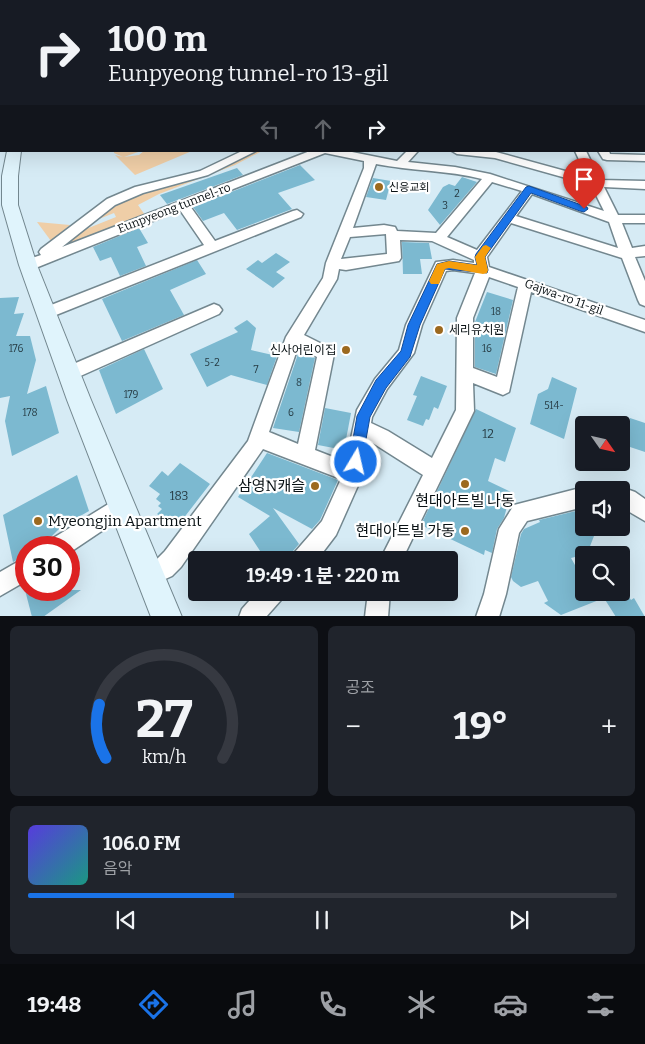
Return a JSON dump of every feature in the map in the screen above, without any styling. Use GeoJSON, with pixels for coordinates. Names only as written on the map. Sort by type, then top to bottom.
{"type":"FeatureCollection","features":[{"type":"Feature","properties":{"kind":"main road"},"geometry":{"type":"LineString","coordinates":[[14,152],[10,176],[10,205],[28,265],[79,400],[123,505],[163,615]]}},
{"type":"Feature","properties":{"kind":"street"},"geometry":{"type":"LineString","coordinates":[[28,265],[111,202],[139,190],[204,173],[249,152]]}},
{"type":"Feature","properties":{"kind":"street","name":"Eunpyeong tunnel-ro"},"geometry":{"type":"LineString","coordinates":[[28,265],[318,152]]}},
{"type":"Feature","properties":{"kind":"street"},"geometry":{"type":"LineString","coordinates":[[334,152],[400,165],[455,170],[490,177],[614,219],[645,219]]}},
{"type":"Feature","properties":{"kind":"street"},"geometry":{"type":"LineString","coordinates":[[455,170],[456,152]]}},
{"type":"Feature","properties":{"kind":"street"},"geometry":{"type":"LineString","coordinates":[[466,152],[496,155],[596,183],[645,185]]}},
{"type":"Feature","properties":{"kind":"street"},"geometry":{"type":"LineString","coordinates":[[580,152],[614,219],[626,254],[643,291]]}},
{"type":"Feature","properties":{"kind":"street"},"geometry":{"type":"LineString","coordinates":[[604,152],[607,157],[645,158]]}},
{"type":"Feature","properties":{"kind":"street"},"geometry":{"type":"LineString","coordinates":[[400,165],[407,153]]}},
{"type":"Feature","properties":{"kind":"street"},"geometry":{"type":"LineString","coordinates":[[150,575],[164,568],[173,559],[255,446],[294,337],[330,279],[334,263],[370,168],[370,160]]}},
{"type":"Feature","properties":{"kind":"street"},"geometry":{"type":"LineString","coordinates":[[439,238],[490,177]]}},
{"type":"Feature","properties":{"kind":"street"},"geometry":{"type":"LineString","coordinates":[[395,551],[465,411],[465,318],[481,280],[482,264],[509,218],[529,189]]}},
{"type":"Feature","properties":{"kind":"street"},"geometry":{"type":"LineString","coordinates":[[183,204],[212,246]]}},
{"type":"Feature","properties":{"kind":"street"},"geometry":{"type":"LineString","coordinates":[[46,313],[297,214]]}},
{"type":"Feature","properties":{"kind":"street"},"geometry":{"type":"LineString","coordinates":[[509,218],[626,254],[634,251],[645,251]]}},
{"type":"Feature","properties":{"kind":"street"},"geometry":{"type":"LineString","coordinates":[[345,233],[384,229],[392,233],[439,238],[482,264]]}},
{"type":"Feature","properties":{"kind":"street"},"geometry":{"type":"LineString","coordinates":[[334,263],[346,265],[394,258],[392,233]]}},
{"type":"Feature","properties":{"kind":"street"},"geometry":{"type":"LineString","coordinates":[[310,551],[329,528],[353,474],[363,416],[381,384],[406,353],[414,325],[429,295],[440,266],[449,264],[482,264]]}},
{"type":"Feature","properties":{"kind":"street","name":"Gajwa-ro 11-gil"},"geometry":{"type":"LineString","coordinates":[[482,264],[526,284],[645,326]]}},
{"type":"Feature","properties":{"kind":"street"},"geometry":{"type":"LineString","coordinates":[[466,373],[503,387],[526,284]]}},
{"type":"Feature","properties":{"kind":"street"},"geometry":{"type":"LineString","coordinates":[[70,373],[214,310]]}},
{"type":"Feature","properties":{"kind":"street"},"geometry":{"type":"LineString","coordinates":[[294,337],[326,354],[305,455]]}},
{"type":"Feature","properties":{"kind":"street"},"geometry":{"type":"LineString","coordinates":[[362,428],[382,437],[435,471]]}},
{"type":"Feature","properties":{"kind":"street"},"geometry":{"type":"LineString","coordinates":[[259,436],[353,474]]}},
{"type":"Feature","properties":{"kind":"street"},"geometry":{"type":"LineString","coordinates":[[487,616],[495,594],[509,529],[521,512],[575,499]]}},
{"type":"Feature","properties":{"kind":"street"},"geometry":{"type":"LineString","coordinates":[[631,499],[645,512]]}},
{"type":"Feature","properties":{"kind":"street"},"geometry":{"type":"LineString","coordinates":[[76,536],[123,505]]}},
{"type":"Feature","properties":{"kind":"street"},"geometry":{"type":"LineString","coordinates":[[0,585],[15,575]]}},
{"type":"Feature","properties":{"kind":"street"},"geometry":{"type":"LineString","coordinates":[[250,616],[264,601]]}},
{"type":"Feature","properties":{"kind":"street"},"geometry":{"type":"LineString","coordinates":[[376,616],[378,601]]}},
{"type":"Feature","properties":{"kind":"shaded area"},"geometry":{"type":"Polygon","coordinates":[[[138,152],[124,157],[139,155],[143,152],[190,152],[135,175],[115,155],[123,157],[114,153],[138,152]]]}},
{"type":"Feature","properties":{"kind":"shaded area"},"geometry":{"type":"Polygon","coordinates":[[[254,152],[260,152],[235,165],[159,194],[138,205],[145,215],[60,247],[81,231],[116,217],[114,213],[89,223],[114,204],[212,171],[254,152]]]}},
{"type":"Feature","properties":{"kind":"shaded area"},"geometry":{"type":"Polygon","coordinates":[[[37,222],[70,225],[51,241],[37,222]]]}},
{"type":"Feature","properties":{"kind":"building"},"geometry":{"type":"Polygon","coordinates":[[[300,165],[315,180],[278,193],[292,209],[237,230],[224,213],[203,221],[193,207],[300,165]]]}},
{"type":"Feature","properties":{"kind":"building"},"geometry":{"type":"Polygon","coordinates":[[[237,168],[243,175],[167,204],[160,195],[237,168]]]}},
{"type":"Feature","properties":{"kind":"building"},"geometry":{"type":"Polygon","coordinates":[[[462,177],[477,182],[440,225],[428,210],[443,187],[449,184],[455,186],[462,177]]]}},
{"type":"Feature","properties":{"kind":"building","name":"신응교회"},"geometry":{"type":"Polygon","coordinates":[[[373,178],[391,181],[386,200],[366,197],[373,178]]]}},
{"type":"Feature","properties":{"kind":"building"},"geometry":{"type":"Polygon","coordinates":[[[139,228],[148,243],[137,247],[146,266],[120,276],[111,257],[100,261],[93,247],[139,228]]]}},
{"type":"Feature","properties":{"kind":"building"},"geometry":{"type":"Polygon","coordinates":[[[402,242],[429,243],[432,259],[420,259],[422,274],[403,274],[402,242]]]}},
{"type":"Feature","properties":{"kind":"building"},"geometry":{"type":"Polygon","coordinates":[[[276,253],[290,262],[276,272],[285,278],[273,288],[246,269],[258,260],[262,263],[276,253]]]}},
{"type":"Feature","properties":{"kind":"building"},"geometry":{"type":"Polygon","coordinates":[[[197,260],[206,274],[170,290],[184,315],[122,341],[102,299],[197,260]]]}},
{"type":"Feature","properties":{"kind":"building"},"geometry":{"type":"Polygon","coordinates":[[[487,292],[513,300],[496,374],[475,367],[475,322],[487,292]]]}},
{"type":"Feature","properties":{"kind":"building"},"geometry":{"type":"Polygon","coordinates":[[[19,297],[14,314],[24,313],[16,336],[30,336],[36,360],[27,394],[46,386],[59,433],[12,456],[5,421],[10,396],[0,398],[0,298],[19,297]]]}},
{"type":"Feature","properties":{"kind":"building"},"geometry":{"type":"Polygon","coordinates":[[[247,320],[256,328],[251,350],[277,356],[267,385],[231,375],[207,387],[190,354],[238,332],[234,328],[247,320]]]}},
{"type":"Feature","properties":{"kind":"building"},"geometry":{"type":"Polygon","coordinates":[[[144,349],[163,389],[116,414],[99,370],[144,349]]]}},
{"type":"Feature","properties":{"kind":"building"},"geometry":{"type":"Polygon","coordinates":[[[298,354],[315,358],[299,432],[273,428],[298,354]]]}},
{"type":"Feature","properties":{"kind":"building"},"geometry":{"type":"Polygon","coordinates":[[[421,376],[447,386],[438,409],[434,407],[429,420],[426,419],[423,426],[407,420],[417,396],[413,395],[421,376]]]}},
{"type":"Feature","properties":{"kind":"building"},"geometry":{"type":"Polygon","coordinates":[[[552,377],[577,388],[564,439],[530,424],[538,394],[548,389],[552,377]]]}},
{"type":"Feature","properties":{"kind":"building"},"geometry":{"type":"Polygon","coordinates":[[[325,408],[351,413],[344,450],[318,445],[325,408]]]}},
{"type":"Feature","properties":{"kind":"building"},"geometry":{"type":"Polygon","coordinates":[[[476,409],[516,428],[505,462],[495,458],[488,481],[511,492],[504,518],[497,529],[492,553],[485,550],[484,555],[421,525],[476,409]]]}},
{"type":"Feature","properties":{"kind":"building"},"geometry":{"type":"Polygon","coordinates":[[[630,418],[645,423],[645,452],[630,447],[630,418]]]}},
{"type":"Feature","properties":{"kind":"building"},"geometry":{"type":"Polygon","coordinates":[[[267,453],[338,480],[320,520],[312,529],[273,508],[299,544],[293,551],[260,551],[249,534],[270,516],[238,497],[267,453]]]}},
{"type":"Feature","properties":{"kind":"building"},"geometry":{"type":"Polygon","coordinates":[[[180,463],[210,484],[176,528],[157,514],[162,509],[158,506],[161,503],[156,499],[160,494],[149,486],[162,471],[168,476],[180,463]]]}},
{"type":"Feature","properties":{"kind":"building","name":"Myeongjin Apartment"},"geometry":{"type":"Polygon","coordinates":[[[77,475],[89,511],[61,527],[52,536],[15,536],[15,561],[13,562],[3,515],[77,475]]]}},
{"type":"Feature","properties":{"kind":"building"},"geometry":{"type":"Polygon","coordinates":[[[575,511],[575,536],[594,536],[590,546],[575,546],[575,557],[571,558],[575,565],[575,601],[596,601],[561,615],[544,603],[548,601],[538,581],[521,587],[513,581],[511,577],[521,534],[524,529],[540,522],[539,520],[575,511]]]}},
{"type":"Feature","properties":{"kind":"building"},"geometry":{"type":"Polygon","coordinates":[[[630,598],[631,600],[634,598],[644,616],[615,616],[606,601],[630,601],[630,598]]]}},
{"type":"Feature","properties":{"kind":"building"},"geometry":{"type":"Polygon","coordinates":[[[28,601],[66,601],[44,616],[32,616],[28,601]]]}},
{"type":"Feature","properties":{"kind":"slow traffic"},"geometry":{"type":"LineString","coordinates":[[435,281],[440,266],[449,264],[483,270],[480,257],[486,248]]}},
{"type":"Feature","properties":{"kind":"place","name":"신응교회"},"geometry":{"type":"Point","coordinates":[379,187]}},
{"type":"Feature","properties":{"kind":"place","name":"세리유치원"},"geometry":{"type":"Point","coordinates":[439,330]}},
{"type":"Feature","properties":{"kind":"place","name":"신사어린이집"},"geometry":{"type":"Point","coordinates":[346,350]}},
{"type":"Feature","properties":{"kind":"place","name":"현대아트빌 나동"},"geometry":{"type":"Point","coordinates":[465,484]}},
{"type":"Feature","properties":{"kind":"place","name":"삼영N캐슬"},"geometry":{"type":"Point","coordinates":[315,486]}},
{"type":"Feature","properties":{"kind":"place","name":"Myeongjin Apartment"},"geometry":{"type":"Point","coordinates":[38,521]}},
{"type":"Feature","properties":{"kind":"place","name":"현대아트빌 가동"},"geometry":{"type":"Point","coordinates":[465,531]}},
{"type":"Feature","properties":{"kind":"route"},"geometry":{"type":"LineString","coordinates":[[356,462],[363,416],[381,384],[406,353],[414,325],[429,295],[440,266],[449,264],[483,270],[480,257],[529,189],[584,209]]}}]}
